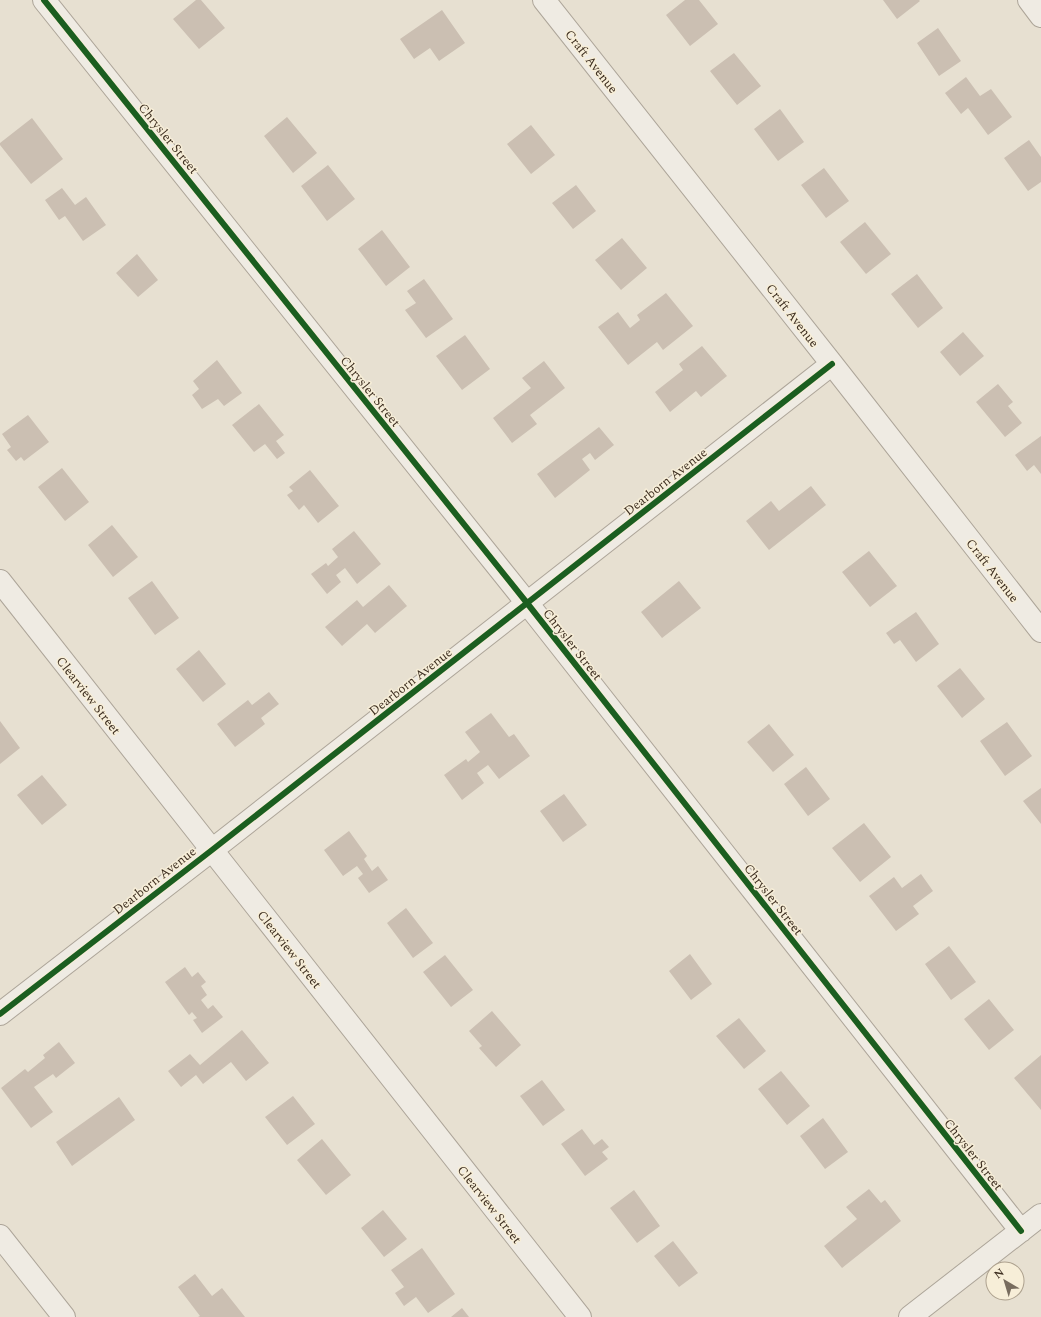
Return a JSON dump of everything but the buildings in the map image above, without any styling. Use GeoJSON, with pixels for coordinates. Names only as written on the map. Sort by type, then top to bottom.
{"type":"FeatureCollection","features":[{"type":"Feature","properties":{"kind":"street","name":"Chrysler Street"},"geometry":{"type":"LineString","coordinates":[[44,0],[527,603],[1021,1231]]}},
{"type":"Feature","properties":{"kind":"street","name":"Craft Avenue"},"geometry":{"type":"LineString","coordinates":[[544,0],[1041,631]]}},
{"type":"Feature","properties":{"kind":"street"},"geometry":{"type":"LineString","coordinates":[[1029,0],[1041,16]]}},
{"type":"Feature","properties":{"kind":"street","name":"Dearborn Avenue"},"geometry":{"type":"LineString","coordinates":[[0,1014],[212,850],[832,364]]}},
{"type":"Feature","properties":{"kind":"street","name":"Clearview Street"},"geometry":{"type":"LineString","coordinates":[[0,581],[580,1317]]}},
{"type":"Feature","properties":{"kind":"street"},"geometry":{"type":"LineString","coordinates":[[910,1317],[1041,1215]]}},
{"type":"Feature","properties":{"kind":"street"},"geometry":{"type":"LineString","coordinates":[[0,1236],[64,1317]]}},
{"type":"Feature","properties":{"kind":"cycle path"},"geometry":{"type":"LineString","coordinates":[[44,0],[527,603],[1021,1231]]}},
{"type":"Feature","properties":{"kind":"cycle path"},"geometry":{"type":"LineString","coordinates":[[0,1014],[212,850],[832,364]]}}]}
